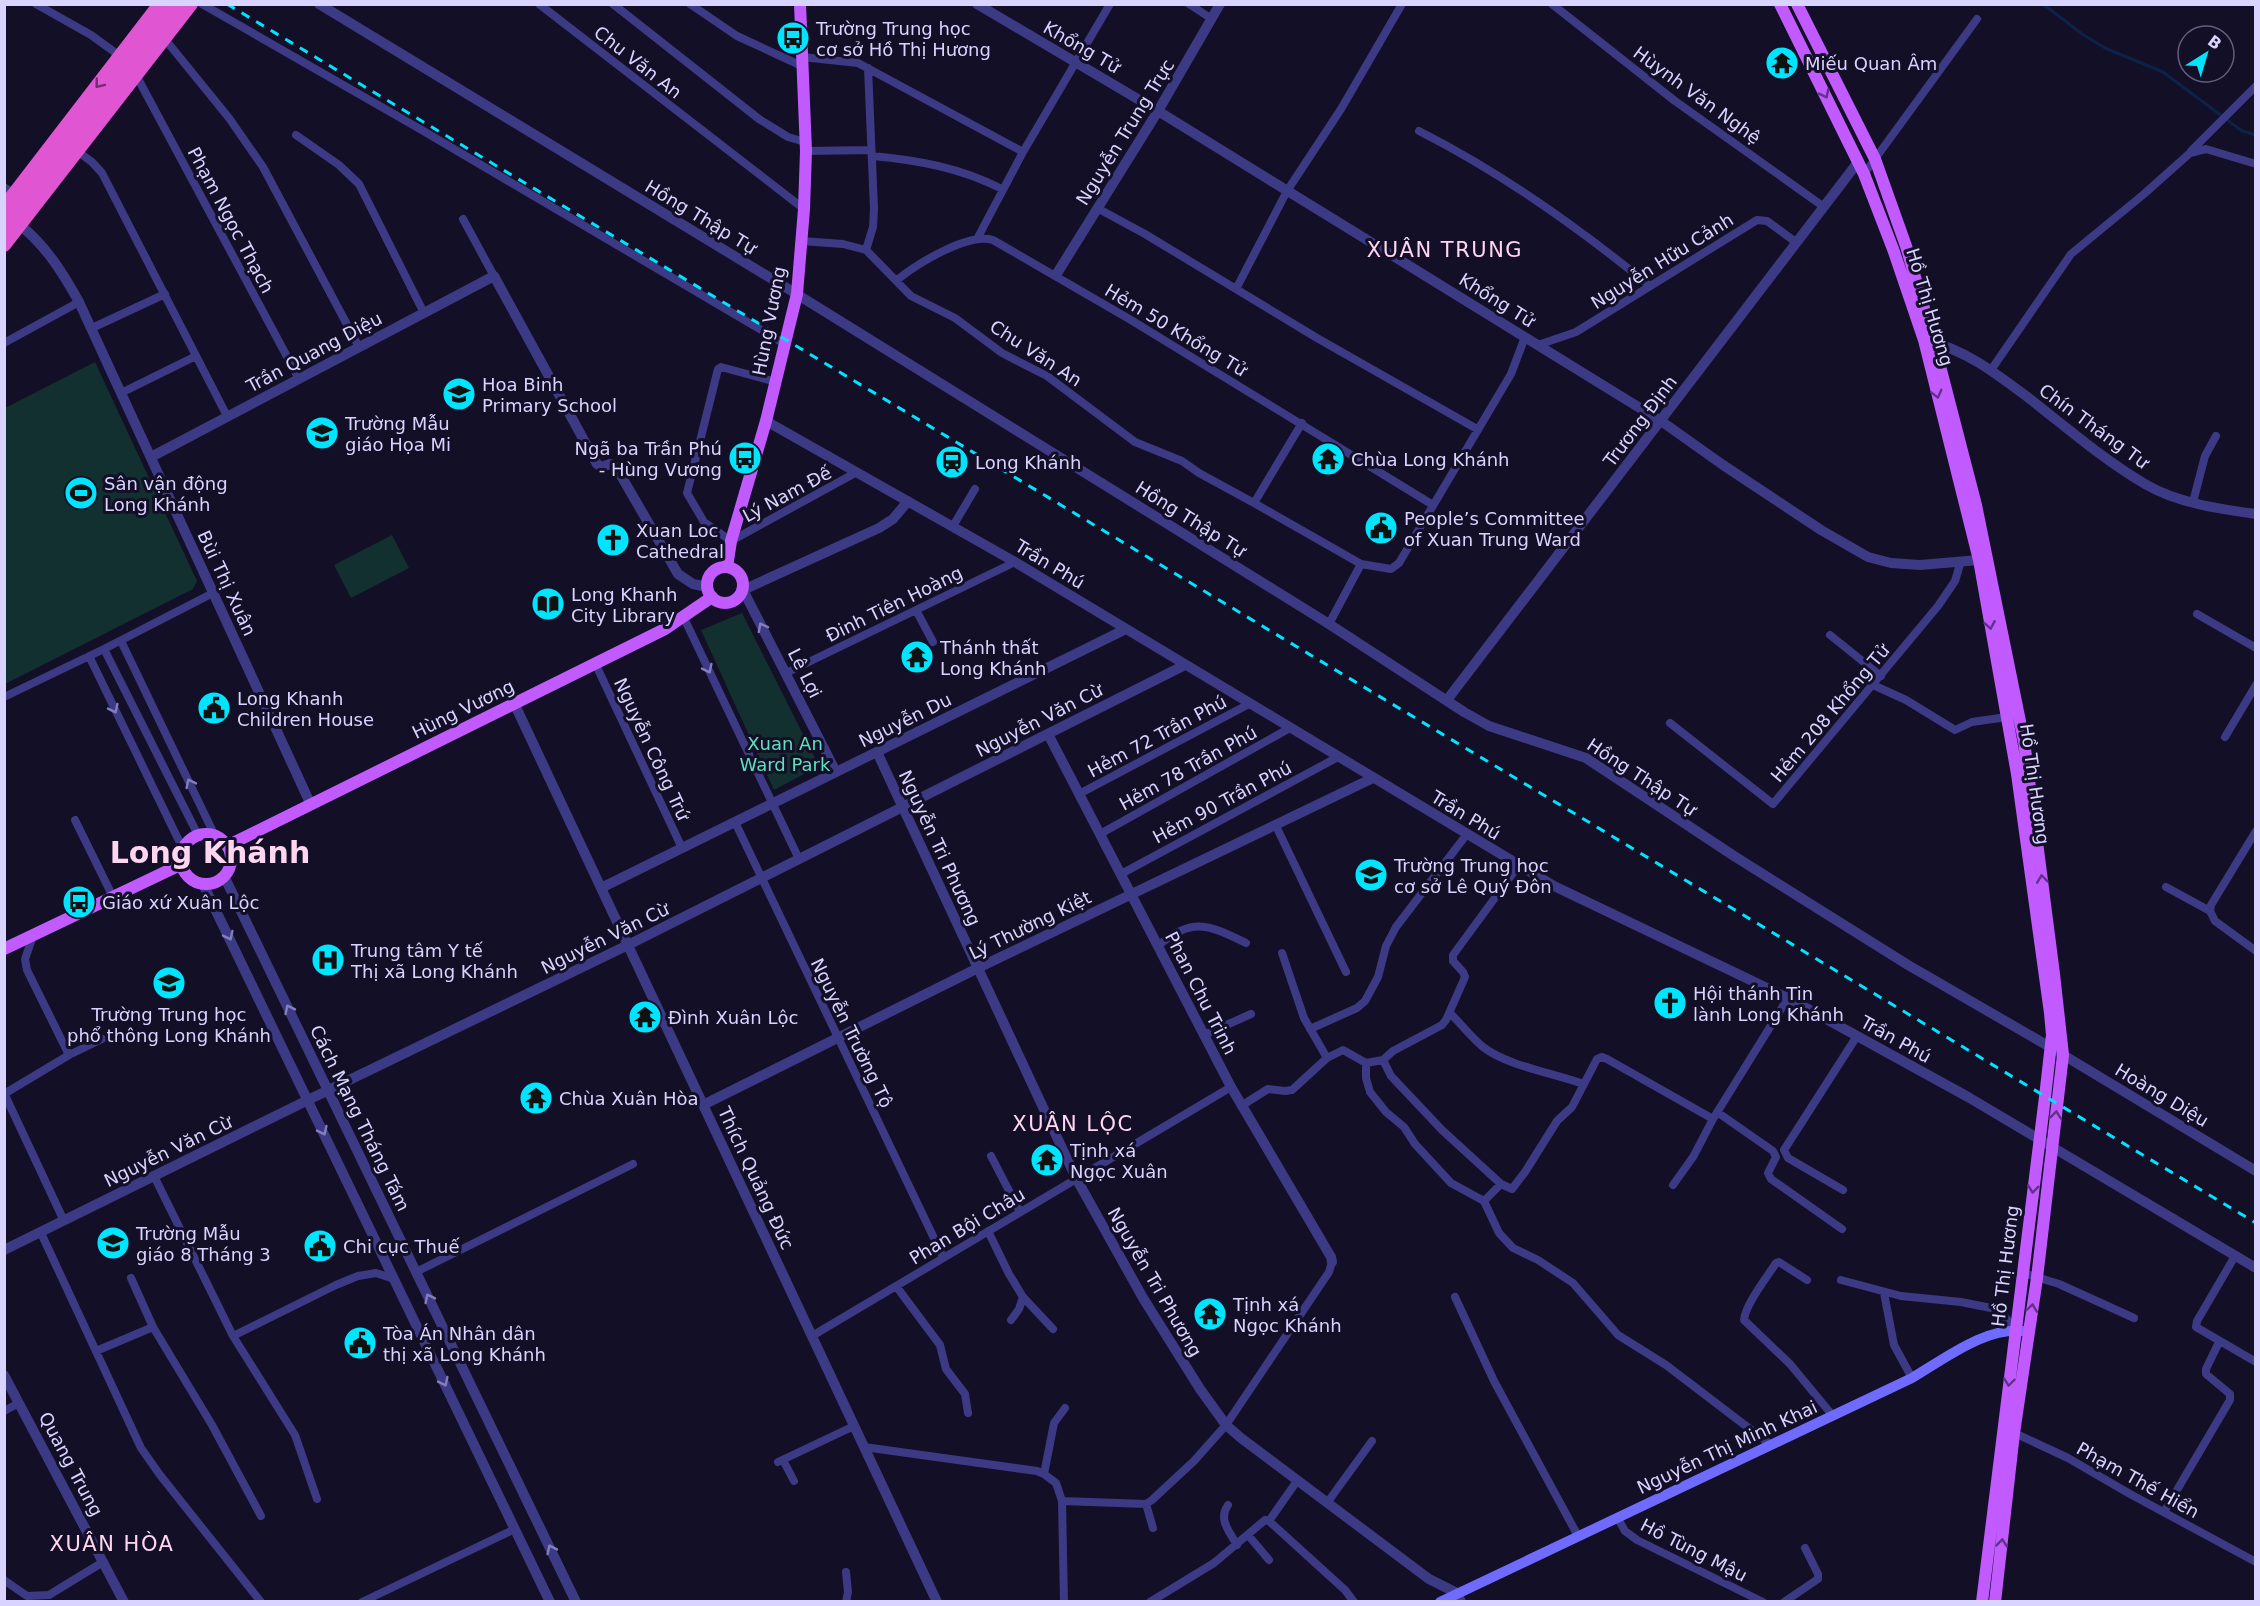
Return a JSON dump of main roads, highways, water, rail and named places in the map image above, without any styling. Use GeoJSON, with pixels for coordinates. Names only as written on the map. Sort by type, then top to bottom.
{"type":"FeatureCollection","features":[{"type":"Feature","properties":{"kind":"highway"},"geometry":{"type":"LineString","coordinates":[[4,207],[10,190],[160,4]]}},
{"type":"Feature","properties":{"kind":"highway"},"geometry":{"type":"LineString","coordinates":[[4,227],[176,4]]}},
{"type":"Feature","properties":{"kind":"highway"},"geometry":{"type":"LineString","coordinates":[[4,245],[191,4]]}},
{"type":"Feature","properties":{"kind":"highway"},"geometry":{"type":"LineString","coordinates":[[120,56],[136,75]]}},
{"type":"Feature","properties":{"kind":"main road","name":"Hùng Vương"},"geometry":{"type":"LineString","coordinates":[[727,567],[731,541],[766,421],[797,294],[806,147],[800,4]]}},
{"type":"Feature","properties":{"kind":"main road","name":"Hồ Thị Hương"},"geometry":{"type":"LineString","coordinates":[[1780,4],[1861,168],[1929,341],[1977,505],[2025,741],[2063,1055],[2037,1278],[2029,1332],[2008,1431],[1982,1602]]}},
{"type":"Feature","properties":{"kind":"main road","name":"Hồ Thị Hương"},"geometry":{"type":"LineString","coordinates":[[1797,4],[1873,155],[1906,246],[1979,560],[2017,774],[2050,1013],[2050,1047],[2016,1329],[1995,1602]]}},
{"type":"Feature","properties":{"kind":"main road"},"geometry":{"type":"LineString","coordinates":[[1861,168],[1873,155]]}},
{"type":"Feature","properties":{"kind":"main road"},"geometry":{"type":"LineString","coordinates":[[727,567],[739,574],[743,582],[743,590],[731,603],[719,602],[710,592],[712,574],[727,567]]}},
{"type":"Feature","properties":{"kind":"main road","name":"Hùng Vương"},"geometry":{"type":"LineString","coordinates":[[227,846],[665,629],[710,592]]}},
{"type":"Feature","properties":{"kind":"main road"},"geometry":{"type":"LineString","coordinates":[[198,835],[215,836],[227,846],[231,856],[230,867],[224,876],[215,882],[203,884],[193,880],[186,873],[182,864],[183,849],[192,838],[198,835]]}},
{"type":"Feature","properties":{"kind":"main road"},"geometry":{"type":"LineString","coordinates":[[4,949],[182,864]]}},
{"type":"Feature","properties":{"kind":"main road","name":"Nguyễn Thị Minh Khai"},"geometry":{"type":"LineString","coordinates":[[1440,1602],[1459,1597],[1617,1517],[1912,1378],[1982,1338],[2016,1329],[2029,1332]]}},
{"type":"Feature","properties":{"kind":"waterway"},"geometry":{"type":"LineString","coordinates":[[2043,4],[2082,34],[2105,48],[2163,72],[2242,131],[2256,135]]}},
{"type":"Feature","properties":{"kind":"railway"},"geometry":{"type":"LineString","coordinates":[[227,4],[2256,1223]]}},
{"type":"Feature","properties":{"kind":"place","name":"Trường Trung học cơ sở Hồ Thị Hương"},"geometry":{"type":"Point","coordinates":[793,38]}},
{"type":"Feature","properties":{"kind":"place","name":"Miếu Quan Âm"},"geometry":{"type":"Point","coordinates":[1782,63]}},
{"type":"Feature","properties":{"kind":"place","name":"Hoa Binh Primary School"},"geometry":{"type":"Point","coordinates":[459,394]}},
{"type":"Feature","properties":{"kind":"place","name":"Trường Mẫu giáo Họa Mi"},"geometry":{"type":"Point","coordinates":[322,433]}},
{"type":"Feature","properties":{"kind":"place","name":"Ngã ba Trần Phú - Hùng Vương"},"geometry":{"type":"Point","coordinates":[745,458]}},
{"type":"Feature","properties":{"kind":"place","name":"Chùa Long Khánh"},"geometry":{"type":"Point","coordinates":[1328,459]}},
{"type":"Feature","properties":{"kind":"place","name":"Long Khánh"},"geometry":{"type":"Point","coordinates":[952,462]}},
{"type":"Feature","properties":{"kind":"place","name":"Sân vận động Long Khánh"},"geometry":{"type":"Point","coordinates":[81,493]}},
{"type":"Feature","properties":{"kind":"place","name":"People’s Committee of Xuan Trung Ward"},"geometry":{"type":"Point","coordinates":[1381,528]}},
{"type":"Feature","properties":{"kind":"place","name":"Xuan Loc Cathedral"},"geometry":{"type":"Point","coordinates":[613,540]}},
{"type":"Feature","properties":{"kind":"place","name":"Long Khanh City Library"},"geometry":{"type":"Point","coordinates":[548,604]}},
{"type":"Feature","properties":{"kind":"place","name":"Thánh thất Long Khánh"},"geometry":{"type":"Point","coordinates":[917,657]}},
{"type":"Feature","properties":{"kind":"place","name":"Long Khanh Children House"},"geometry":{"type":"Point","coordinates":[214,708]}},
{"type":"Feature","properties":{"kind":"place","name":"Trường Trung học cơ sở Lê Quý Đôn"},"geometry":{"type":"Point","coordinates":[1371,875]}},
{"type":"Feature","properties":{"kind":"place","name":"Giáo xứ Xuân Lộc"},"geometry":{"type":"Point","coordinates":[79,902]}},
{"type":"Feature","properties":{"kind":"place","name":"Trung tâm Y tế Thị xã Long Khánh"},"geometry":{"type":"Point","coordinates":[328,960]}},
{"type":"Feature","properties":{"kind":"place","name":"Trường Trung học phổ thông Long Khánh"},"geometry":{"type":"Point","coordinates":[169,983]}},
{"type":"Feature","properties":{"kind":"place","name":"Hội thánh Tin lành Long Khánh"},"geometry":{"type":"Point","coordinates":[1670,1003]}},
{"type":"Feature","properties":{"kind":"place","name":"Đình Xuân Lộc"},"geometry":{"type":"Point","coordinates":[645,1017]}},
{"type":"Feature","properties":{"kind":"place","name":"Chùa Xuân Hòa"},"geometry":{"type":"Point","coordinates":[536,1098]}},
{"type":"Feature","properties":{"kind":"place","name":"Tịnh xá Ngọc Xuân"},"geometry":{"type":"Point","coordinates":[1047,1160]}},
{"type":"Feature","properties":{"kind":"place","name":"Trường Mẫu giáo 8 Tháng 3"},"geometry":{"type":"Point","coordinates":[113,1243]}},
{"type":"Feature","properties":{"kind":"place","name":"Chi cục Thuế"},"geometry":{"type":"Point","coordinates":[320,1246]}},
{"type":"Feature","properties":{"kind":"place","name":"Tịnh xá Ngọc Khánh"},"geometry":{"type":"Point","coordinates":[1210,1314]}},
{"type":"Feature","properties":{"kind":"place","name":"Tòa Án Nhân dân thị xã Long Khánh"},"geometry":{"type":"Point","coordinates":[360,1343]}},
{"type":"Feature","properties":{"kind":"district","name":"XUÂN TRUNG"},"geometry":{"type":"Point","coordinates":[1445,250]}},
{"type":"Feature","properties":{"kind":"district","name":"Long Khánh"},"geometry":{"type":"Point","coordinates":[210,852]}},
{"type":"Feature","properties":{"kind":"district","name":"XUÂN LỘC"},"geometry":{"type":"Point","coordinates":[1073,1124]}},
{"type":"Feature","properties":{"kind":"district","name":"XUÂN HÒA"},"geometry":{"type":"Point","coordinates":[112,1544]}},
{"type":"Feature","properties":{"kind":"park label","name":"Xuan An Ward Park"},"geometry":{"type":"Point","coordinates":[785,753]}}]}
